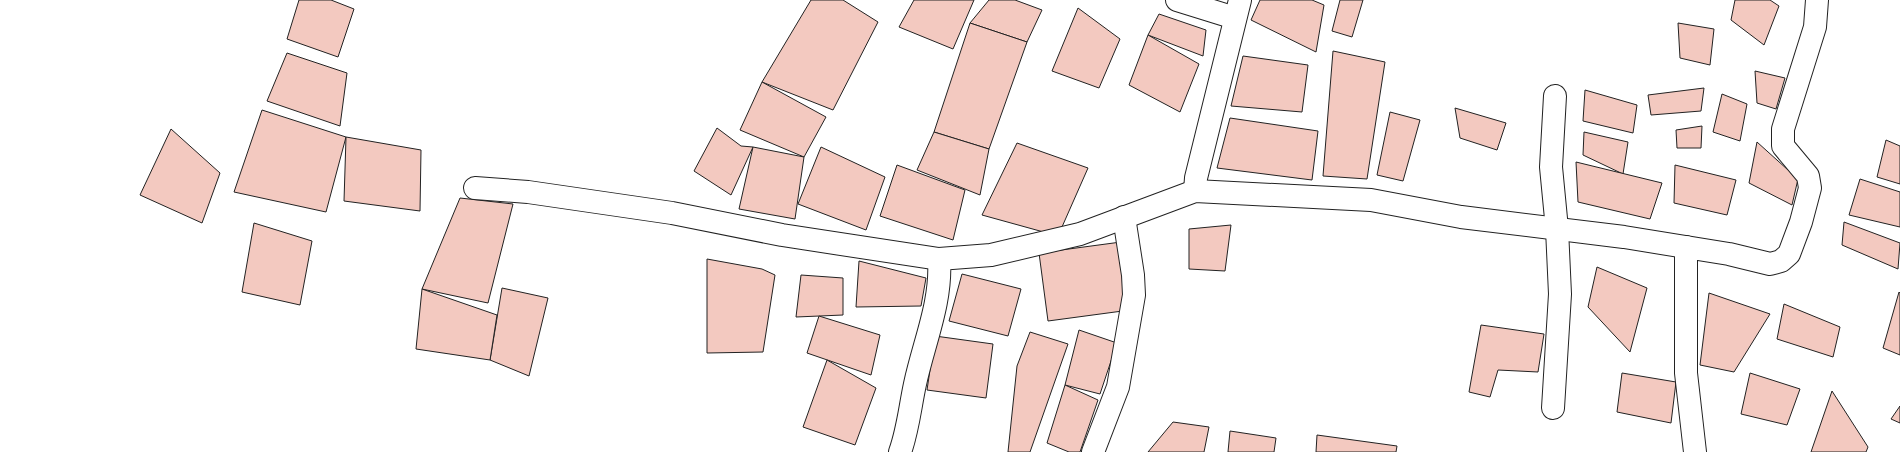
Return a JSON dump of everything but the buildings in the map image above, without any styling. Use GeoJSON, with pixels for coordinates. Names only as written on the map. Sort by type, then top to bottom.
{"type":"FeatureCollection","features":[{"type":"Feature","properties":{"kind":"street"},"geometry":{"type":"LineString","coordinates":[[1177,0],[1238,9],[1196,178],[1195,191]]}},
{"type":"Feature","properties":{"kind":"street"},"geometry":{"type":"LineString","coordinates":[[475,188],[528,192],[672,213],[782,235],[939,259],[991,255],[1080,234],[1195,191],[1371,200],[1461,217],[1686,247],[1728,254],[1770,264],[1781,261],[1789,254],[1801,222],[1810,188],[1808,176],[1783,146],[1783,129],[1814,27],[1817,0]]}},
{"type":"Feature","properties":{"kind":"street"},"geometry":{"type":"LineString","coordinates":[[1553,408],[1560,294],[1557,229],[1551,167],[1555,96]]}},
{"type":"Feature","properties":{"kind":"street"},"geometry":{"type":"LineString","coordinates":[[1093,452],[1118,387],[1134,295],[1133,275],[1124,217]]}},
{"type":"Feature","properties":{"kind":"street"},"geometry":{"type":"LineString","coordinates":[[1686,247],[1686,373],[1695,452]]}},
{"type":"Feature","properties":{"kind":"street"},"geometry":{"type":"LineString","coordinates":[[900,452],[907,434],[915,384],[935,310],[940,274],[939,259]]}}]}
